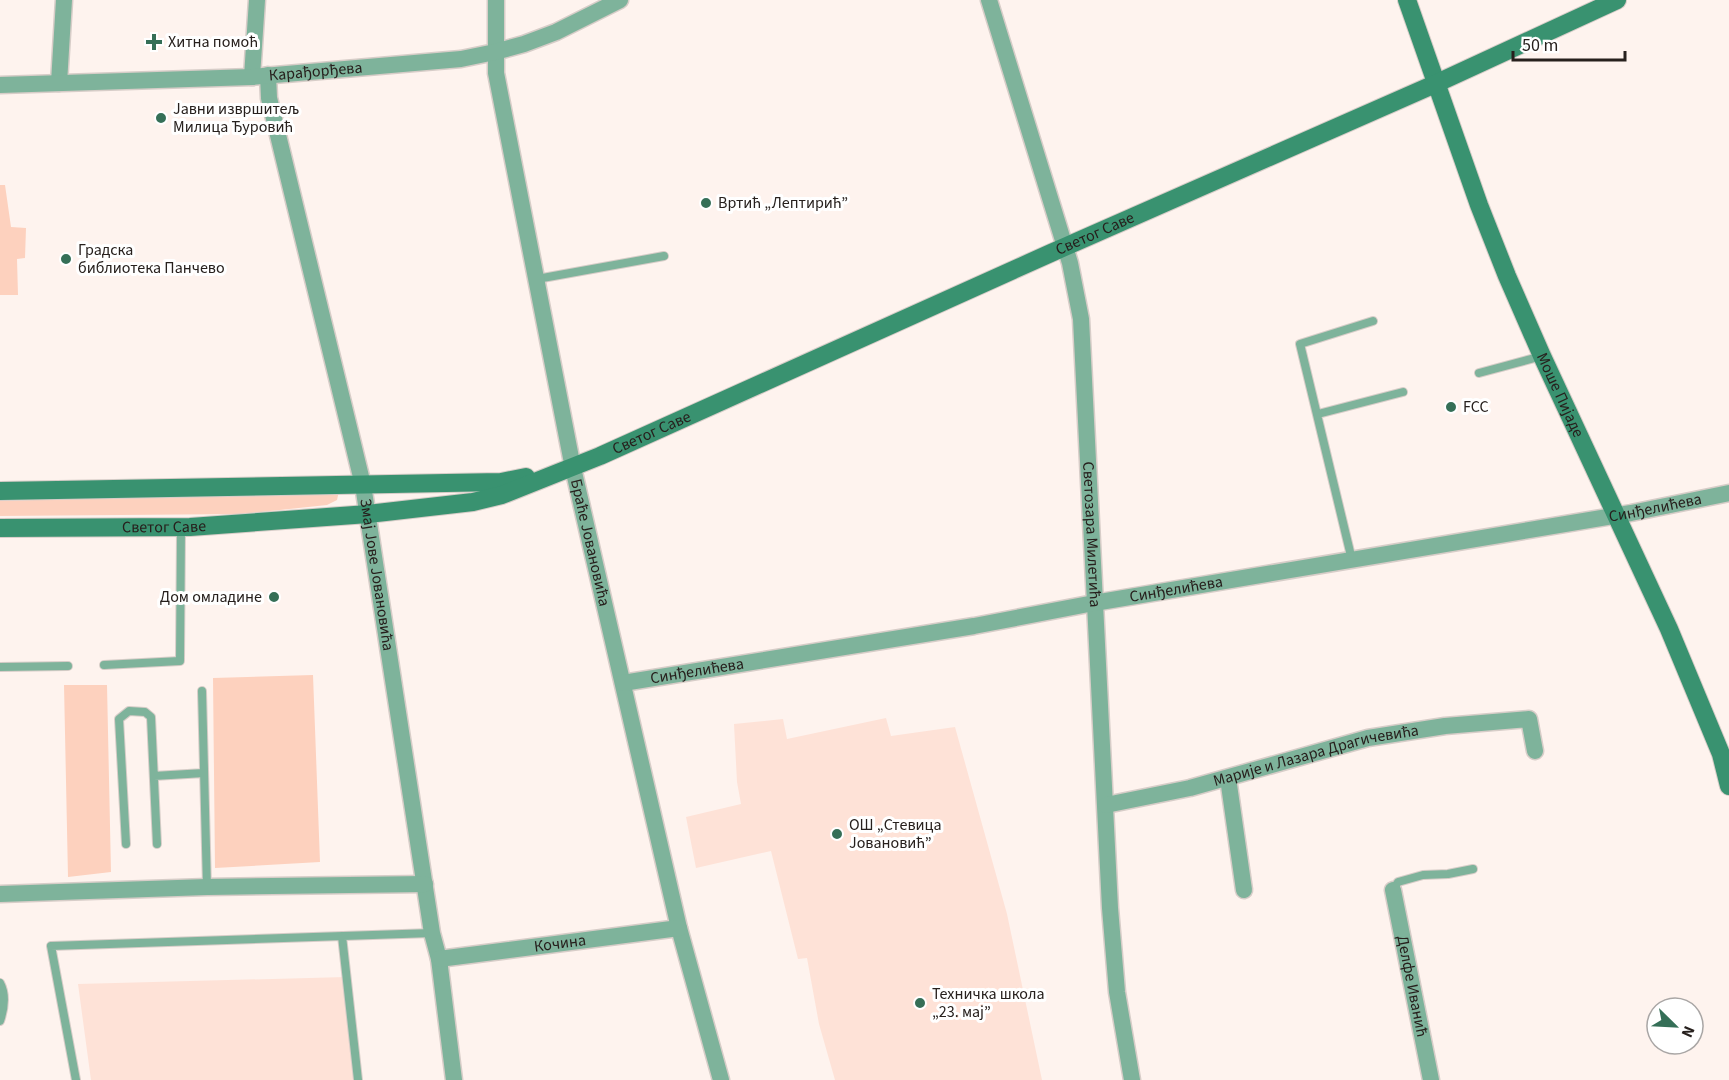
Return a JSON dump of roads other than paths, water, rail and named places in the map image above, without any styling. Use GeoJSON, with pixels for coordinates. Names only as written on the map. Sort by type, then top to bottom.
{"type":"FeatureCollection","features":[{"type":"Feature","properties":{"kind":"street"},"geometry":{"type":"LineString","coordinates":[[59,83],[64,0]]}},
{"type":"Feature","properties":{"kind":"street","name":"Змај Јове Јовановића"},"geometry":{"type":"LineString","coordinates":[[257,0],[260,76],[269,98],[363,484],[432,933],[439,960],[454,1080]]}},
{"type":"Feature","properties":{"kind":"street","name":"Браће Јовановића"},"geometry":{"type":"LineString","coordinates":[[496,0],[496,73],[573,468],[679,928],[721,1080]]}},
{"type":"Feature","properties":{"kind":"street","name":"Карађорђева"},"geometry":{"type":"LineString","coordinates":[[0,85],[260,76],[461,59],[495,52],[556,32],[620,0]]}},
{"type":"Feature","properties":{"kind":"street","name":"Светозара Милетића"},"geometry":{"type":"LineString","coordinates":[[989,0],[1065,247],[1081,319],[1110,908],[1117,992],[1132,1080]]}},
{"type":"Feature","properties":{"kind":"street","name":"Моше Пијаде"},"geometry":{"type":"LineString","coordinates":[[1407,0],[1483,215],[1542,356],[1670,629],[1725,753],[1729,786]]}},
{"type":"Feature","properties":{"kind":"street","name":"Светог Саве"},"geometry":{"type":"LineString","coordinates":[[0,528],[181,526],[368,514],[473,502],[502,495],[573,468],[1435,84],[1617,0]]}},
{"type":"Feature","properties":{"kind":"street","name":"Светог Саве"},"geometry":{"type":"LineString","coordinates":[[0,491],[501,482],[573,468]]}},
{"type":"Feature","properties":{"kind":"street","name":"Синђелићева"},"geometry":{"type":"LineString","coordinates":[[623,682],[859,645],[1094,603],[1616,516],[1729,494]]}},
{"type":"Feature","properties":{"kind":"street","name":"Марије и Лазара Драгичевића"},"geometry":{"type":"LineString","coordinates":[[1106,805],[1190,788],[1368,738],[1445,726],[1529,719],[1535,751]]}},
{"type":"Feature","properties":{"kind":"street"},"geometry":{"type":"LineString","coordinates":[[1228,778],[1244,890]]}},
{"type":"Feature","properties":{"kind":"street"},"geometry":{"type":"LineString","coordinates":[[0,894],[207,887],[425,884]]}},
{"type":"Feature","properties":{"kind":"street","name":"Делфе Иванић"},"geometry":{"type":"LineString","coordinates":[[1393,890],[1431,1080]]}},
{"type":"Feature","properties":{"kind":"street","name":"Кочина"},"geometry":{"type":"LineString","coordinates":[[439,960],[679,928]]}},
{"type":"Feature","properties":{"kind":"lane"},"geometry":{"type":"LineString","coordinates":[[537,279],[664,256]]}},
{"type":"Feature","properties":{"kind":"lane"},"geometry":{"type":"LineString","coordinates":[[1352,560],[1300,344],[1373,321]]}},
{"type":"Feature","properties":{"kind":"lane"},"geometry":{"type":"LineString","coordinates":[[1479,374],[1542,356]]}},
{"type":"Feature","properties":{"kind":"lane"},"geometry":{"type":"LineString","coordinates":[[1318,414],[1403,392]]}},
{"type":"Feature","properties":{"kind":"lane"},"geometry":{"type":"LineString","coordinates":[[104,665],[176,663],[182,658],[181,526]]}},
{"type":"Feature","properties":{"kind":"lane"},"geometry":{"type":"LineString","coordinates":[[0,668],[68,666]]}},
{"type":"Feature","properties":{"kind":"lane"},"geometry":{"type":"LineString","coordinates":[[202,691],[207,887]]}},
{"type":"Feature","properties":{"kind":"lane"},"geometry":{"type":"LineString","coordinates":[[126,844],[119,718],[129,711],[145,712],[151,717],[157,844]]}},
{"type":"Feature","properties":{"kind":"lane"},"geometry":{"type":"LineString","coordinates":[[154,776],[204,773]]}},
{"type":"Feature","properties":{"kind":"lane"},"geometry":{"type":"LineString","coordinates":[[1393,890],[1398,882],[1423,875],[1448,874],[1473,869]]}},
{"type":"Feature","properties":{"kind":"lane"},"geometry":{"type":"LineString","coordinates":[[76,1080],[51,946],[432,933]]}},
{"type":"Feature","properties":{"kind":"lane"},"geometry":{"type":"LineString","coordinates":[[342,936],[358,1080]]}},
{"type":"Feature","properties":{"kind":"lane"},"geometry":{"type":"LineString","coordinates":[[0,983],[3,988],[0,1021]]}},
{"type":"Feature","properties":{"kind":"place","name":"Хитна помоћ"},"geometry":{"type":"Point","coordinates":[154,42]}},
{"type":"Feature","properties":{"kind":"place","name":"Јавни извршитељ Милица Ђуровић"},"geometry":{"type":"Point","coordinates":[161,118]}},
{"type":"Feature","properties":{"kind":"place","name":"Вртић „Лептирић”"},"geometry":{"type":"Point","coordinates":[706,203]}},
{"type":"Feature","properties":{"kind":"place","name":"Градска библиотека Панчево"},"geometry":{"type":"Point","coordinates":[66,259]}},
{"type":"Feature","properties":{"kind":"place","name":"FCC"},"geometry":{"type":"Point","coordinates":[1451,407]}},
{"type":"Feature","properties":{"kind":"place","name":"Дом омладине"},"geometry":{"type":"Point","coordinates":[274,597]}},
{"type":"Feature","properties":{"kind":"place","name":"ОШ „Стевица Јовановић”"},"geometry":{"type":"Point","coordinates":[837,834]}},
{"type":"Feature","properties":{"kind":"place","name":"Техничка школа „23. мај”"},"geometry":{"type":"Point","coordinates":[920,1003]}}]}
